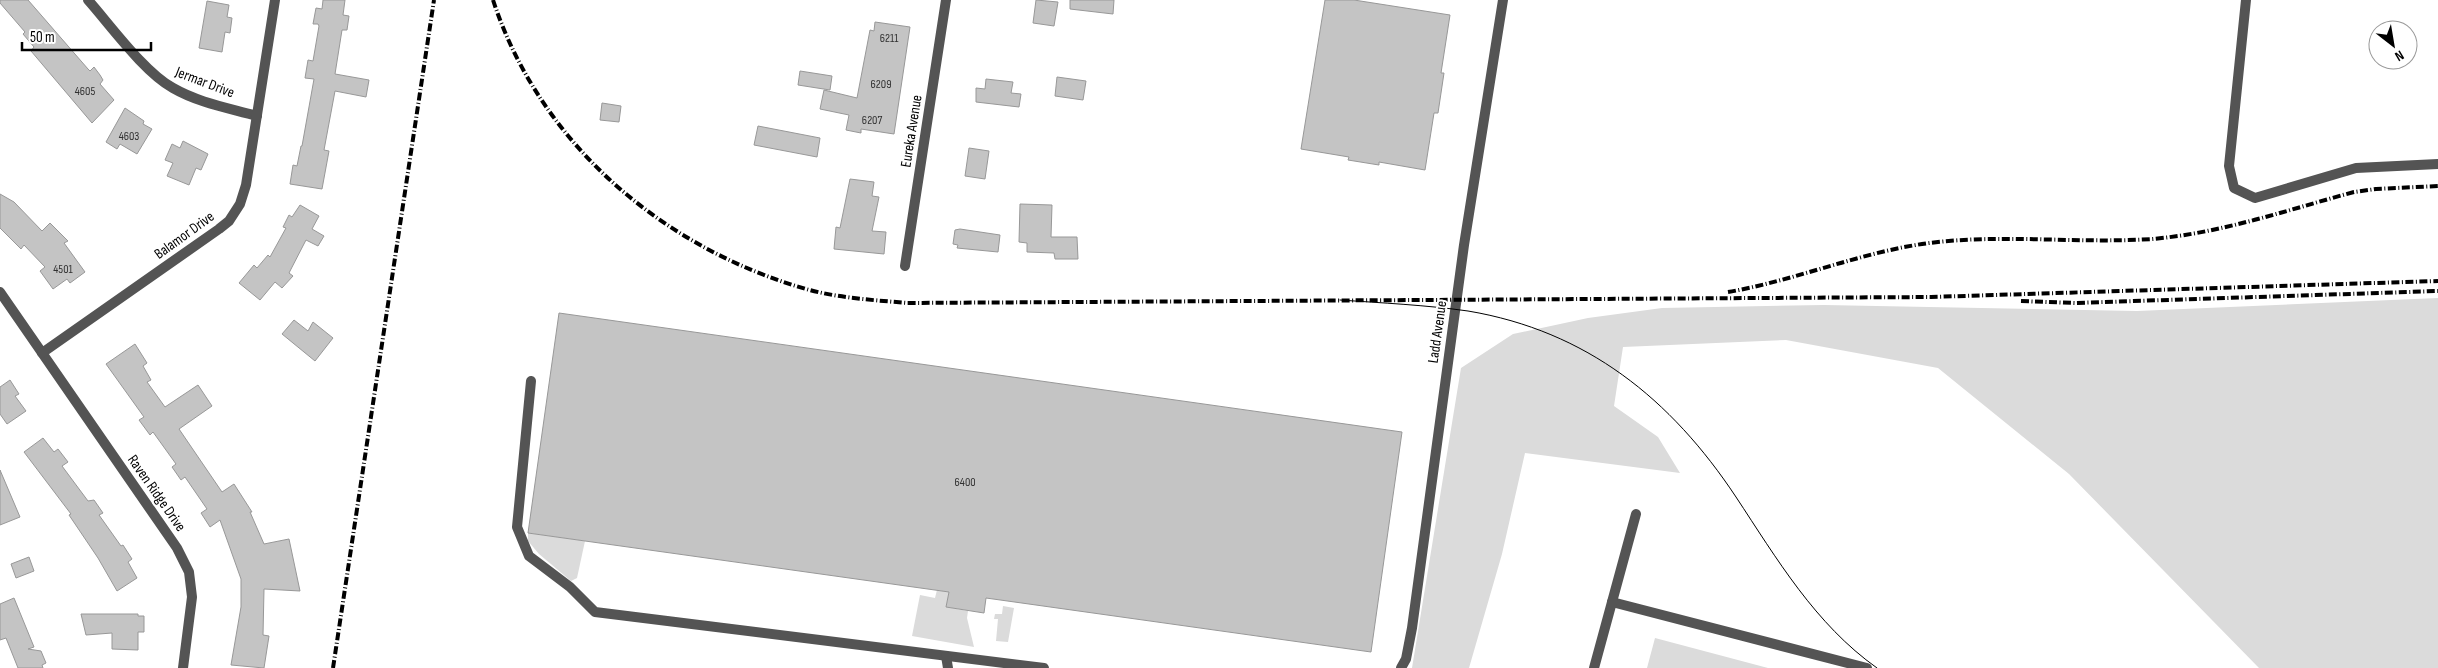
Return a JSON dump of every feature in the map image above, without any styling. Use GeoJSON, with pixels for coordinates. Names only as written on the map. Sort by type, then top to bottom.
{"type":"FeatureCollection","features":[{"type":"Feature","properties":{"kind":"street","name":"Jermar Drive"},"geometry":{"type":"LineString","coordinates":[[88,0],[162,81],[181,92],[205,102],[257,116]]}},
{"type":"Feature","properties":{"kind":"street","name":"Balamor Drive"},"geometry":{"type":"LineString","coordinates":[[42,353],[229,221],[240,204],[246,185],[275,0]]}},
{"type":"Feature","properties":{"kind":"street","name":"Eureka Avenue"},"geometry":{"type":"LineString","coordinates":[[904,266],[946,0]]}},
{"type":"Feature","properties":{"kind":"street","name":"Ladd Avenue"},"geometry":{"type":"LineString","coordinates":[[1401,668],[1406,659],[1412,628],[1464,245],[1503,0]]}},
{"type":"Feature","properties":{"kind":"street"},"geometry":{"type":"LineString","coordinates":[[2246,0],[2229,166],[2234,188],[2255,198],[2356,168],[2438,164]]}},
{"type":"Feature","properties":{"kind":"street","name":"Raven Ridge Drive"},"geometry":{"type":"LineString","coordinates":[[0,292],[177,548],[189,572],[192,603],[183,668]]}},
{"type":"Feature","properties":{"kind":"street"},"geometry":{"type":"LineString","coordinates":[[532,381],[517,527],[528,556],[570,587],[595,612],[1044,668]]}},
{"type":"Feature","properties":{"kind":"street"},"geometry":{"type":"LineString","coordinates":[[1594,668],[1636,514]]}},
{"type":"Feature","properties":{"kind":"street"},"geometry":{"type":"LineString","coordinates":[[1612,602],[1867,668]]}},
{"type":"Feature","properties":{"kind":"street"},"geometry":{"type":"LineString","coordinates":[[946,656],[948,668]]}},
{"type":"Feature","properties":{"kind":"shaded area"},"geometry":{"type":"Polygon","coordinates":[[[2438,298],[2438,668],[2259,668],[2069,474],[1938,368],[1786,340],[1623,347],[1614,406],[1658,437],[1680,473],[1525,453],[1502,554],[1469,668],[1412,668],[1461,368],[1513,334],[1588,318],[1662,308],[1824,305],[2137,311],[2438,298]]]}},
{"type":"Feature","properties":{"kind":"shaded area"},"geometry":{"type":"Polygon","coordinates":[[[528,533],[585,541],[577,578],[571,581],[539,554],[528,541],[528,533]]]}},
{"type":"Feature","properties":{"kind":"shaded area"},"geometry":{"type":"Polygon","coordinates":[[[937,590],[949,592],[946,607],[968,611],[967,618],[974,647],[912,636],[920,595],[935,598],[937,590]]]}},
{"type":"Feature","properties":{"kind":"shaded area"},"geometry":{"type":"Polygon","coordinates":[[[1003,606],[1014,608],[1008,642],[996,641],[998,619],[994,619],[995,614],[1002,614],[1003,606]]]}},
{"type":"Feature","properties":{"kind":"shaded area"},"geometry":{"type":"Polygon","coordinates":[[[1655,638],[1768,668],[1647,668],[1655,638]]]}},
{"type":"Feature","properties":{"kind":"building"},"geometry":{"type":"Polygon","coordinates":[[[0,0],[28,0],[88,69],[90,71],[94,67],[100,75],[103,80],[100,84],[114,100],[92,123],[31,51],[34,47],[23,34],[25,32],[0,3],[0,0]]]}},
{"type":"Feature","properties":{"kind":"building"},"geometry":{"type":"Polygon","coordinates":[[[323,0],[345,0],[343,15],[349,16],[347,30],[342,30],[335,74],[369,80],[366,97],[335,91],[324,150],[329,151],[322,189],[290,184],[293,165],[297,166],[302,146],[314,79],[305,78],[308,60],[313,61],[319,26],[318,24],[313,24],[316,8],[322,9],[323,0]]]}},
{"type":"Feature","properties":{"kind":"building"},"geometry":{"type":"Polygon","coordinates":[[[1036,0],[1058,2],[1054,26],[1033,23],[1036,0]]]}},
{"type":"Feature","properties":{"kind":"building"},"geometry":{"type":"Polygon","coordinates":[[[1070,0],[1114,0],[1113,14],[1070,9],[1070,0]]]}},
{"type":"Feature","properties":{"kind":"building"},"geometry":{"type":"Polygon","coordinates":[[[1325,0],[1354,0],[1450,15],[1441,73],[1444,73],[1438,113],[1434,113],[1425,170],[1379,162],[1379,165],[1348,160],[1349,157],[1301,149],[1325,0]]]}},
{"type":"Feature","properties":{"kind":"building"},"geometry":{"type":"Polygon","coordinates":[[[207,1],[229,5],[227,17],[232,18],[230,33],[225,32],[222,52],[199,48],[207,1]]]}},
{"type":"Feature","properties":{"kind":"building"},"geometry":{"type":"Polygon","coordinates":[[[875,22],[910,27],[894,134],[861,129],[861,133],[846,130],[849,115],[820,109],[824,90],[857,98],[870,30],[874,31],[875,22]]]}},
{"type":"Feature","properties":{"kind":"building"},"geometry":{"type":"Polygon","coordinates":[[[800,71],[832,76],[830,90],[798,85],[800,71]]]}},
{"type":"Feature","properties":{"kind":"building"},"geometry":{"type":"Polygon","coordinates":[[[1057,77],[1086,81],[1083,100],[1055,96],[1057,77]]]}},
{"type":"Feature","properties":{"kind":"building"},"geometry":{"type":"Polygon","coordinates":[[[986,79],[1013,82],[1011,93],[1021,94],[1019,107],[976,102],[976,88],[985,89],[986,79]]]}},
{"type":"Feature","properties":{"kind":"building"},"geometry":{"type":"Polygon","coordinates":[[[602,103],[621,106],[619,122],[600,120],[602,103]]]}},
{"type":"Feature","properties":{"kind":"building"},"geometry":{"type":"Polygon","coordinates":[[[125,108],[144,121],[143,124],[152,129],[137,154],[120,144],[117,149],[106,142],[125,108]]]}},
{"type":"Feature","properties":{"kind":"building"},"geometry":{"type":"Polygon","coordinates":[[[758,126],[820,138],[817,157],[754,145],[758,126]]]}},
{"type":"Feature","properties":{"kind":"building"},"geometry":{"type":"Polygon","coordinates":[[[183,141],[208,154],[201,170],[196,168],[189,185],[167,176],[173,163],[165,160],[172,144],[180,148],[183,141]]]}},
{"type":"Feature","properties":{"kind":"building"},"geometry":{"type":"Polygon","coordinates":[[[969,148],[989,151],[985,179],[965,176],[969,148]]]}},
{"type":"Feature","properties":{"kind":"building"},"geometry":{"type":"Polygon","coordinates":[[[850,179],[874,182],[872,196],[879,197],[872,231],[886,232],[884,254],[834,249],[836,227],[840,228],[850,179]]]}},
{"type":"Feature","properties":{"kind":"building"},"geometry":{"type":"Polygon","coordinates":[[[0,194],[14,202],[42,231],[50,223],[68,241],[64,243],[85,272],[70,283],[67,279],[53,289],[40,271],[45,267],[24,245],[21,249],[0,228],[0,194]]]}},
{"type":"Feature","properties":{"kind":"building"},"geometry":{"type":"Polygon","coordinates":[[[1020,204],[1052,205],[1051,237],[1077,237],[1078,259],[1055,259],[1054,253],[1027,252],[1027,243],[1019,242],[1020,204]]]}},
{"type":"Feature","properties":{"kind":"building"},"geometry":{"type":"Polygon","coordinates":[[[300,205],[319,216],[312,229],[324,236],[318,246],[306,240],[289,273],[293,276],[282,288],[275,282],[260,300],[239,283],[254,265],[257,268],[268,255],[270,257],[286,228],[283,227],[289,215],[292,217],[300,205]]]}},
{"type":"Feature","properties":{"kind":"building"},"geometry":{"type":"Polygon","coordinates":[[[960,229],[1000,235],[998,252],[957,248],[958,245],[953,244],[955,230],[960,229]]]}},
{"type":"Feature","properties":{"kind":"building"},"geometry":{"type":"Polygon","coordinates":[[[559,313],[1402,432],[1371,652],[986,598],[984,613],[946,607],[949,592],[528,533],[559,313]]]}},
{"type":"Feature","properties":{"kind":"building"},"geometry":{"type":"Polygon","coordinates":[[[294,320],[308,331],[313,322],[333,338],[315,361],[282,334],[294,320]]]}},
{"type":"Feature","properties":{"kind":"building"},"geometry":{"type":"Polygon","coordinates":[[[135,344],[147,363],[143,366],[151,380],[147,382],[165,407],[198,385],[212,406],[179,429],[222,492],[234,484],[252,512],[250,512],[264,544],[289,539],[300,591],[264,589],[263,635],[269,636],[264,668],[231,665],[241,607],[241,579],[220,520],[210,527],[201,513],[207,509],[185,477],[181,480],[172,467],[176,464],[153,432],[150,435],[139,420],[144,417],[106,364],[135,344]]]}},
{"type":"Feature","properties":{"kind":"building"},"geometry":{"type":"Polygon","coordinates":[[[10,380],[19,394],[15,396],[26,411],[7,424],[0,414],[0,387],[10,380]]]}},
{"type":"Feature","properties":{"kind":"building"},"geometry":{"type":"Polygon","coordinates":[[[43,438],[54,452],[58,449],[68,462],[62,466],[88,501],[94,500],[103,513],[99,515],[132,559],[128,562],[137,578],[117,591],[98,558],[69,515],[71,514],[24,452],[43,438]]]}},
{"type":"Feature","properties":{"kind":"building"},"geometry":{"type":"Polygon","coordinates":[[[0,470],[20,517],[0,525],[0,470]]]}},
{"type":"Feature","properties":{"kind":"building"},"geometry":{"type":"Polygon","coordinates":[[[29,557],[34,571],[16,578],[11,564],[29,557]]]}},
{"type":"Feature","properties":{"kind":"building"},"geometry":{"type":"Polygon","coordinates":[[[14,598],[34,647],[28,649],[41,651],[46,663],[42,665],[43,668],[18,668],[6,638],[0,640],[0,604],[14,598]]]}},
{"type":"Feature","properties":{"kind":"building"},"geometry":{"type":"Polygon","coordinates":[[[81,614],[138,614],[138,616],[144,616],[144,632],[138,632],[138,650],[112,649],[112,633],[86,635],[81,614]]]}},
{"type":"Feature","properties":{"kind":"tram line"},"geometry":{"type":"LineString","coordinates":[[1340,300],[1452,309],[1511,321],[1551,335],[1588,353],[1622,375],[1654,400],[1683,429],[1711,462],[1782,567],[1816,611],[1855,651],[1877,668]]}},
{"type":"Feature","properties":{"kind":"railway"},"geometry":{"type":"LineString","coordinates":[[333,668],[434,0]]}},
{"type":"Feature","properties":{"kind":"railway"},"geometry":{"type":"LineString","coordinates":[[493,0],[514,52],[542,100],[575,144],[614,183],[657,218],[703,247],[753,271],[806,289],[843,297],[907,303],[1931,297],[2438,281]]}},
{"type":"Feature","properties":{"kind":"railway"},"geometry":{"type":"LineString","coordinates":[[1728,292],[1897,248],[1922,244],[1979,239],[2152,239],[2204,232],[2354,192],[2438,186]]}},
{"type":"Feature","properties":{"kind":"railway"},"geometry":{"type":"LineString","coordinates":[[2021,301],[2075,303],[2438,291]]}}]}
